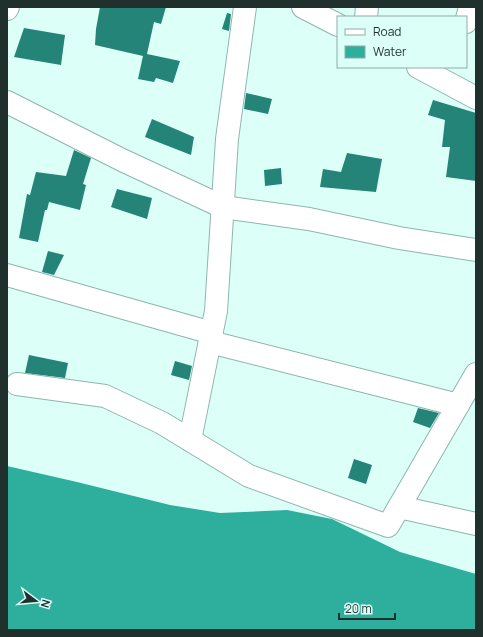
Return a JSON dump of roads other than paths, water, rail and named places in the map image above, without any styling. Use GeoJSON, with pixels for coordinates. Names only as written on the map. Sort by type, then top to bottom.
{"type":"FeatureCollection","features":[{"type":"Feature","properties":{"kind":"street"},"geometry":{"type":"LineString","coordinates":[[190,440],[216,310],[227,139],[246,7]]}},
{"type":"Feature","properties":{"kind":"street"},"geometry":{"type":"LineString","coordinates":[[303,7],[337,24]]}},
{"type":"Feature","properties":{"kind":"street"},"geometry":{"type":"LineString","coordinates":[[467,18],[470,7]]}},
{"type":"Feature","properties":{"kind":"street"},"geometry":{"type":"LineString","coordinates":[[422,68],[453,76],[476,98]]}},
{"type":"Feature","properties":{"kind":"street"},"geometry":{"type":"LineString","coordinates":[[7,102],[122,160],[223,207],[309,219],[398,238],[476,250]]}},
{"type":"Feature","properties":{"kind":"street"},"geometry":{"type":"LineString","coordinates":[[7,275],[211,338],[458,405]]}},
{"type":"Feature","properties":{"kind":"street"},"geometry":{"type":"LineString","coordinates":[[17,384],[105,396],[162,423],[249,476],[388,526],[476,374]]}},
{"type":"Feature","properties":{"kind":"street"},"geometry":{"type":"LineString","coordinates":[[399,507],[476,524]]}},
{"type":"Feature","properties":{"kind":"water"},"geometry":{"type":"Polygon","coordinates":[[[7,466],[170,505],[220,513],[287,510],[332,519],[400,552],[476,574],[476,630],[7,630],[7,466]]]}}]}
